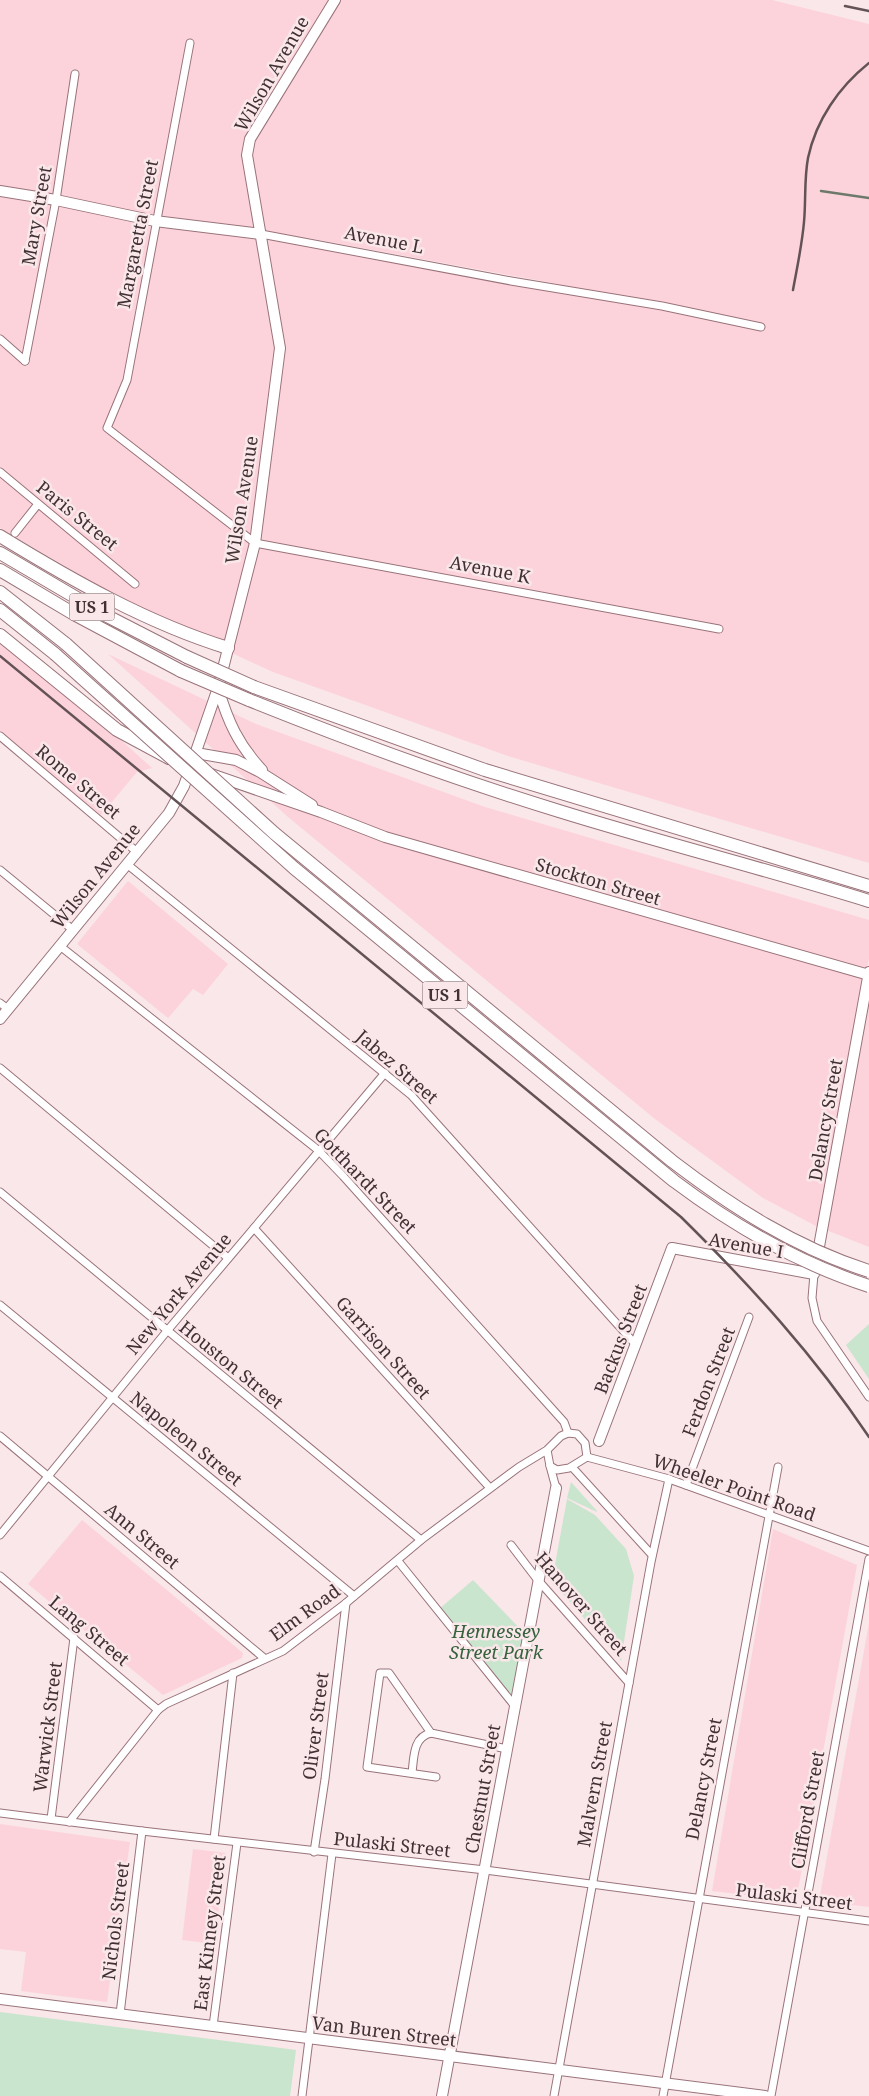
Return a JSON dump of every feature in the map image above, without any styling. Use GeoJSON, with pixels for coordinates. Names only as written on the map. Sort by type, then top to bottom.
{"type":"FeatureCollection","features":[{"type":"Feature","properties":{"kind":"highway"},"geometry":{"type":"LineString","coordinates":[[0,536],[53,568],[117,601],[172,627],[228,648]]}},
{"type":"Feature","properties":{"kind":"highway","name":"US 1"},"geometry":{"type":"LineString","coordinates":[[0,553],[109,617],[187,657],[254,687],[485,770],[869,886]]}},
{"type":"Feature","properties":{"kind":"highway"},"geometry":{"type":"LineString","coordinates":[[0,570],[74,614],[181,671],[349,740],[499,792],[589,820],[869,901]]}},
{"type":"Feature","properties":{"kind":"highway"},"geometry":{"type":"LineString","coordinates":[[0,592],[66,644],[274,833],[666,1156],[710,1189],[762,1223],[819,1252],[869,1270]]}},
{"type":"Feature","properties":{"kind":"highway","name":"US 1"},"geometry":{"type":"LineString","coordinates":[[0,610],[55,654],[294,868],[662,1171],[712,1209],[766,1243],[823,1270],[869,1286]]}},
{"type":"Feature","properties":{"kind":"highway"},"geometry":{"type":"LineString","coordinates":[[0,635],[117,730],[191,768]]}},
{"type":"Feature","properties":{"kind":"street","name":"Wilson Avenue"},"geometry":{"type":"LineString","coordinates":[[0,1019],[4,1006],[60,946],[170,813],[191,768],[218,688],[255,543],[280,348],[247,155],[250,139],[335,0]]}},
{"type":"Feature","properties":{"kind":"street","name":"Margaretta Street"},"geometry":{"type":"LineString","coordinates":[[190,43],[155,222],[127,380],[107,428],[255,543]]}},
{"type":"Feature","properties":{"kind":"street","name":"Mary Street"},"geometry":{"type":"LineString","coordinates":[[0,339],[26,362],[56,200],[75,74]]}},
{"type":"Feature","properties":{"kind":"street","name":"Avenue L"},"geometry":{"type":"LineString","coordinates":[[0,191],[56,200],[155,222],[261,234],[511,281],[662,306],[761,327]]}},
{"type":"Feature","properties":{"kind":"street","name":"Paris Street"},"geometry":{"type":"LineString","coordinates":[[0,472],[135,584]]}},
{"type":"Feature","properties":{"kind":"street"},"geometry":{"type":"LineString","coordinates":[[15,533],[38,504]]}},
{"type":"Feature","properties":{"kind":"street","name":"Avenue K"},"geometry":{"type":"LineString","coordinates":[[255,543],[719,629]]}},
{"type":"Feature","properties":{"kind":"street"},"geometry":{"type":"LineString","coordinates":[[218,688],[233,732],[246,752],[270,778]]}},
{"type":"Feature","properties":{"kind":"street","name":"Rome Street"},"geometry":{"type":"LineString","coordinates":[[0,736],[137,852]]}},
{"type":"Feature","properties":{"kind":"street","name":"Stockton Street"},"geometry":{"type":"LineString","coordinates":[[196,753],[236,760],[297,794],[321,812]]}},
{"type":"Feature","properties":{"kind":"street","name":"Stockton Street"},"geometry":{"type":"LineString","coordinates":[[191,768],[321,812],[394,840],[869,974]]}},
{"type":"Feature","properties":{"kind":"street","name":"Jabez Street"},"geometry":{"type":"LineString","coordinates":[[128,865],[411,1095],[636,1345]]}},
{"type":"Feature","properties":{"kind":"street"},"geometry":{"type":"LineString","coordinates":[[0,870],[73,930]]}},
{"type":"Feature","properties":{"kind":"street","name":"Gotthardt Street"},"geometry":{"type":"LineString","coordinates":[[60,946],[318,1150],[564,1422],[568,1433]]}},
{"type":"Feature","properties":{"kind":"street","name":"Delancy Street"},"geometry":{"type":"LineString","coordinates":[[814,1274],[869,974]]}},
{"type":"Feature","properties":{"kind":"street"},"geometry":{"type":"LineString","coordinates":[[0,1068],[228,1258]]}},
{"type":"Feature","properties":{"kind":"street","name":"New York Avenue"},"geometry":{"type":"LineString","coordinates":[[0,1535],[318,1150],[385,1074]]}},
{"type":"Feature","properties":{"kind":"street","name":"Houston Street"},"geometry":{"type":"LineString","coordinates":[[0,1192],[421,1540]]}},
{"type":"Feature","properties":{"kind":"street","name":"Garrison Street"},"geometry":{"type":"LineString","coordinates":[[254,1228],[490,1488]]}},
{"type":"Feature","properties":{"kind":"street","name":"Avenue I"},"geometry":{"type":"LineString","coordinates":[[672,1248],[814,1274]]}},
{"type":"Feature","properties":{"kind":"street","name":"Backus Street"},"geometry":{"type":"LineString","coordinates":[[599,1441],[672,1248]]}},
{"type":"Feature","properties":{"kind":"street"},"geometry":{"type":"LineString","coordinates":[[814,1274],[812,1298],[817,1321],[869,1397]]}},
{"type":"Feature","properties":{"kind":"street","name":"Napoleon Street"},"geometry":{"type":"LineString","coordinates":[[0,1305],[354,1596]]}},
{"type":"Feature","properties":{"kind":"street","name":"Ferdon Street"},"geometry":{"type":"LineString","coordinates":[[686,1485],[749,1317]]}},
{"type":"Feature","properties":{"kind":"street"},"geometry":{"type":"LineString","coordinates":[[556,1488],[547,1450],[561,1436],[568,1433],[577,1434],[585,1443],[587,1455]]}},
{"type":"Feature","properties":{"kind":"street","name":"Ann Street"},"geometry":{"type":"LineString","coordinates":[[0,1436],[264,1658]]}},
{"type":"Feature","properties":{"kind":"street"},"geometry":{"type":"LineString","coordinates":[[585,1443],[599,1441]]}},
{"type":"Feature","properties":{"kind":"street"},"geometry":{"type":"LineString","coordinates":[[550,1466],[556,1470],[572,1467],[587,1455],[599,1441]]}},
{"type":"Feature","properties":{"kind":"street","name":"Elm Road"},"geometry":{"type":"LineString","coordinates":[[69,1822],[158,1710],[166,1704],[283,1651],[346,1603],[421,1540],[490,1488],[547,1450]]}},
{"type":"Feature","properties":{"kind":"street","name":"Wheeler Point Road"},"geometry":{"type":"LineString","coordinates":[[587,1455],[669,1479],[869,1551]]}},
{"type":"Feature","properties":{"kind":"street"},"geometry":{"type":"LineString","coordinates":[[572,1467],[652,1555]]}},
{"type":"Feature","properties":{"kind":"street","name":"Delancy Street"},"geometry":{"type":"LineString","coordinates":[[663,2096],[778,1468]]}},
{"type":"Feature","properties":{"kind":"street"},"geometry":{"type":"LineString","coordinates":[[556,1488],[564,1469]]}},
{"type":"Feature","properties":{"kind":"street","name":"Malvern Street"},"geometry":{"type":"LineString","coordinates":[[554,2096],[652,1555],[669,1479]]}},
{"type":"Feature","properties":{"kind":"street","name":"Chestnut Street"},"geometry":{"type":"LineString","coordinates":[[442,2096],[537,1579],[556,1488]]}},
{"type":"Feature","properties":{"kind":"street","name":"Hanover Street"},"geometry":{"type":"LineString","coordinates":[[511,1545],[537,1579],[629,1683]]}},
{"type":"Feature","properties":{"kind":"street","name":"Clifford Street"},"geometry":{"type":"LineString","coordinates":[[771,2096],[869,1559]]}},
{"type":"Feature","properties":{"kind":"street"},"geometry":{"type":"LineString","coordinates":[[398,1561],[514,1705]]}},
{"type":"Feature","properties":{"kind":"street","name":"Lang Street"},"geometry":{"type":"LineString","coordinates":[[0,1576],[158,1710]]}},
{"type":"Feature","properties":{"kind":"street","name":"Oliver Street"},"geometry":{"type":"LineString","coordinates":[[314,1852],[325,1779],[346,1603]]}},
{"type":"Feature","properties":{"kind":"street","name":"Warwick Street"},"geometry":{"type":"LineString","coordinates":[[51,1820],[74,1638]]}},
{"type":"Feature","properties":{"kind":"street","name":"East Kinney Street"},"geometry":{"type":"LineString","coordinates":[[214,1839],[233,1673]]}},
{"type":"Feature","properties":{"kind":"street"},"geometry":{"type":"LineString","coordinates":[[431,1733],[389,1673],[380,1673],[367,1767],[436,1777]]}},
{"type":"Feature","properties":{"kind":"street"},"geometry":{"type":"LineString","coordinates":[[412,1773],[417,1742],[423,1735],[431,1733],[507,1749]]}},
{"type":"Feature","properties":{"kind":"street","name":"Pulaski Street"},"geometry":{"type":"LineString","coordinates":[[0,1813],[237,1843],[485,1870],[698,1900],[869,1921]]}},
{"type":"Feature","properties":{"kind":"street","name":"Nichols Street"},"geometry":{"type":"LineString","coordinates":[[120,2014],[142,1831]]}},
{"type":"Feature","properties":{"kind":"street","name":"East Kinney Street"},"geometry":{"type":"LineString","coordinates":[[214,2026],[237,1843]]}},
{"type":"Feature","properties":{"kind":"street"},"geometry":{"type":"LineString","coordinates":[[302,2096],[332,1854]]}},
{"type":"Feature","properties":{"kind":"street","name":"Van Buren Street"},"geometry":{"type":"LineString","coordinates":[[0,1999],[765,2096]]}},
{"type":"Feature","properties":{"kind":"shaded area"},"geometry":{"type":"Polygon","coordinates":[[[0,0],[772,0],[869,24],[869,863],[511,757],[273,672],[145,613],[0,528],[0,0]],[[297,236],[511,281],[558,284],[297,236]]]}},
{"type":"Feature","properties":{"kind":"shaded area"},"geometry":{"type":"Polygon","coordinates":[[[0,633],[152,768],[137,772],[101,815],[0,732],[0,633]]]}},
{"type":"Feature","properties":{"kind":"shaded area"},"geometry":{"type":"Polygon","coordinates":[[[108,654],[256,724],[485,807],[869,920],[869,959],[865,975],[869,976],[869,1247],[816,1226],[763,1198],[655,1119],[288,817],[108,654]]]}},
{"type":"Feature","properties":{"kind":"shaded area"},"geometry":{"type":"Polygon","coordinates":[[[128,881],[228,964],[203,995],[193,989],[168,1018],[77,944],[128,881]]]}},
{"type":"Feature","properties":{"kind":"shaded area"},"geometry":{"type":"Polygon","coordinates":[[[82,1520],[243,1653],[242,1658],[163,1695],[28,1584],[82,1520]]]}},
{"type":"Feature","properties":{"kind":"shaded area"},"geometry":{"type":"Polygon","coordinates":[[[773,1529],[857,1565],[796,1901],[712,1891],[773,1529]]]}},
{"type":"Feature","properties":{"kind":"shaded area"},"geometry":{"type":"Polygon","coordinates":[[[869,1623],[869,1907],[819,1901],[869,1623]]]}},
{"type":"Feature","properties":{"kind":"shaded area"},"geometry":{"type":"Polygon","coordinates":[[[0,1824],[130,1842],[107,2002],[21,1991],[26,1952],[0,1949],[0,1824]]]}},
{"type":"Feature","properties":{"kind":"shaded area"},"geometry":{"type":"Polygon","coordinates":[[[193,1849],[226,1853],[214,1944],[182,1940],[193,1849]]]}},
{"type":"Feature","properties":{"kind":"green space"},"geometry":{"type":"Polygon","coordinates":[[[869,1324],[869,1379],[846,1345],[869,1324]]]}},
{"type":"Feature","properties":{"kind":"green space"},"geometry":{"type":"Polygon","coordinates":[[[571,1482],[597,1511],[597,1512],[567,1498],[571,1482]]]}},
{"type":"Feature","properties":{"kind":"green space"},"geometry":{"type":"Polygon","coordinates":[[[567,1499],[595,1515],[626,1549],[634,1576],[621,1661],[552,1581],[567,1499]]]}},
{"type":"Feature","properties":{"kind":"green space","name":"Hennessey Street Park"},"geometry":{"type":"Polygon","coordinates":[[[473,1580],[527,1636],[514,1705],[438,1610],[473,1580]]]}},
{"type":"Feature","properties":{"kind":"green space"},"geometry":{"type":"Polygon","coordinates":[[[0,2012],[296,2050],[290,2096],[0,2096],[0,2012]]]}},
{"type":"Feature","properties":{"kind":"waterway"},"geometry":{"type":"LineString","coordinates":[[821,191],[869,198]]}},
{"type":"Feature","properties":{"kind":"railway"},"geometry":{"type":"LineString","coordinates":[[845,6],[869,11]]}},
{"type":"Feature","properties":{"kind":"railway"},"geometry":{"type":"LineString","coordinates":[[793,290],[803,231],[806,174],[812,144],[830,105],[858,72],[869,63]]}},
{"type":"Feature","properties":{"kind":"railway"},"geometry":{"type":"LineString","coordinates":[[0,656],[681,1217],[781,1322],[826,1378],[869,1437]]}}]}
